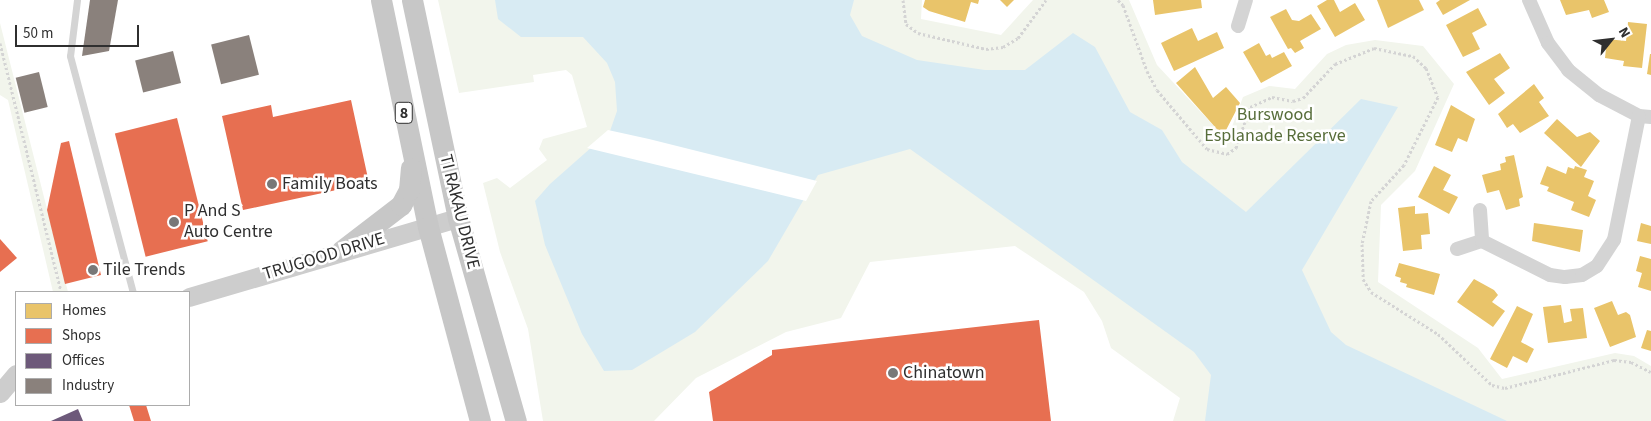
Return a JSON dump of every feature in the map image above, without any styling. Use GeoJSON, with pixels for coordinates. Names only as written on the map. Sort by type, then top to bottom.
{"type":"FeatureCollection","features":[{"type":"Feature","properties":{"kind":"main road","name":"TI RAKAU DRIVE"},"geometry":{"type":"LineString","coordinates":[[381,0],[428,227],[480,421]]}},
{"type":"Feature","properties":{"kind":"main road","name":"TI RAKAU DRIVE"},"geometry":{"type":"LineString","coordinates":[[412,0],[458,218],[516,421]]}},
{"type":"Feature","properties":{"kind":"main road"},"geometry":{"type":"LineString","coordinates":[[341,251],[401,205],[409,190],[412,155]]}},
{"type":"Feature","properties":{"kind":"main road","name":"TRUGOOD DRIVE"},"geometry":{"type":"LineString","coordinates":[[190,297],[458,218]]}},
{"type":"Feature","properties":{"kind":"main road"},"geometry":{"type":"LineString","coordinates":[[0,393],[15,375]]}},
{"type":"Feature","properties":{"kind":"street"},"geometry":{"type":"LineString","coordinates":[[1238,26],[1246,0]]}},
{"type":"Feature","properties":{"kind":"street"},"geometry":{"type":"LineString","coordinates":[[1456,249],[1482,241],[1550,275],[1582,275],[1597,266],[1614,240],[1645,116],[1599,95],[1568,70],[1548,43],[1529,0]]}},
{"type":"Feature","properties":{"kind":"street"},"geometry":{"type":"LineString","coordinates":[[1480,210],[1482,241]]}},
{"type":"Feature","properties":{"kind":"lane"},"geometry":{"type":"LineString","coordinates":[[77,0],[70,56],[133,291]]}},
{"type":"Feature","properties":{"kind":"path"},"geometry":{"type":"LineString","coordinates":[[903,0],[906,24],[918,33],[986,49],[1003,47],[1018,38],[1046,0]]}},
{"type":"Feature","properties":{"kind":"path"},"geometry":{"type":"LineString","coordinates":[[1118,0],[1123,5],[1146,70],[1157,90],[1207,149],[1227,154],[1236,148],[1250,107],[1272,96],[1293,101],[1303,98],[1335,64],[1360,52],[1374,48],[1413,56],[1426,68],[1438,97],[1404,164],[1371,201],[1362,244],[1363,279],[1371,292],[1438,334],[1492,385],[1505,388],[1614,360],[1631,362],[1651,372]]}},
{"type":"Feature","properties":{"kind":"path"},"geometry":{"type":"LineString","coordinates":[[0,43],[61,291]]}},
{"type":"Feature","properties":{"kind":"green space","name":"Burswood Esplanade Reserve"},"geometry":{"type":"Polygon","coordinates":[[[438,0],[922,0],[921,19],[1001,35],[1033,0],[1129,0],[1157,65],[1227,140],[1243,97],[1269,86],[1295,89],[1327,54],[1346,45],[1375,40],[1423,46],[1454,84],[1415,171],[1381,205],[1378,282],[1478,348],[1502,379],[1615,353],[1634,356],[1651,366],[1651,421],[1173,421],[1180,398],[1111,348],[1102,321],[1084,292],[1015,246],[870,262],[841,318],[786,332],[696,378],[654,421],[543,421],[528,329],[500,252],[483,183],[497,178],[510,188],[547,160],[539,149],[543,139],[587,127],[572,75],[566,70],[533,75],[534,82],[459,93],[438,0]]]}},
{"type":"Feature","properties":{"kind":"green space"},"geometry":{"type":"Polygon","coordinates":[[[0,23],[68,291],[53,291],[8,100],[0,95],[0,23]]]}},
{"type":"Feature","properties":{"kind":"shaded area"},"geometry":{"type":"Polygon","coordinates":[[[495,0],[854,0],[850,15],[862,36],[917,60],[985,70],[1025,70],[1073,33],[1095,47],[1130,112],[1162,130],[1182,162],[1246,212],[1361,99],[1398,107],[1302,270],[1331,332],[1346,345],[1507,421],[1205,421],[1211,375],[1194,352],[910,149],[818,175],[768,261],[695,332],[632,370],[604,371],[582,334],[545,245],[535,201],[550,184],[610,131],[617,111],[615,82],[607,63],[583,37],[521,37],[498,19],[495,0]]]}},
{"type":"Feature","properties":{"kind":"pier"},"geometry":{"type":"Polygon","coordinates":[[[608,130],[817,181],[806,201],[587,148],[608,130]]]}},
{"type":"Feature","properties":{"kind":"building: Homes"},"geometry":{"type":"Polygon","coordinates":[[[925,0],[979,0],[978,4],[971,2],[965,22],[929,11],[923,7],[925,0]]]}},
{"type":"Feature","properties":{"kind":"building: Homes"},"geometry":{"type":"Polygon","coordinates":[[[1000,0],[1014,0],[1007,7],[1000,0]]]}},
{"type":"Feature","properties":{"kind":"building: Homes"},"geometry":{"type":"Polygon","coordinates":[[[1153,0],[1201,0],[1202,8],[1155,15],[1153,0]]]}},
{"type":"Feature","properties":{"kind":"building: Homes"},"geometry":{"type":"Polygon","coordinates":[[[1327,0],[1334,0],[1340,12],[1355,3],[1365,20],[1335,37],[1317,6],[1327,0]]]}},
{"type":"Feature","properties":{"kind":"building: Homes"},"geometry":{"type":"Polygon","coordinates":[[[1377,0],[1419,0],[1424,10],[1388,28],[1377,0]]]}},
{"type":"Feature","properties":{"kind":"building: Homes"},"geometry":{"type":"Polygon","coordinates":[[[1440,0],[1470,0],[1443,15],[1436,3],[1440,0]]]}},
{"type":"Feature","properties":{"kind":"building: Homes"},"geometry":{"type":"Polygon","coordinates":[[[1560,0],[1604,0],[1609,12],[1592,18],[1589,10],[1566,15],[1560,0]]]}},
{"type":"Feature","properties":{"kind":"building: Homes"},"geometry":{"type":"Polygon","coordinates":[[[1478,8],[1487,25],[1472,33],[1480,49],[1463,57],[1446,25],[1478,8]]]}},
{"type":"Feature","properties":{"kind":"building: Homes"},"geometry":{"type":"Polygon","coordinates":[[[1286,9],[1292,20],[1299,21],[1311,14],[1321,29],[1300,41],[1304,48],[1295,53],[1291,48],[1288,49],[1270,17],[1286,9]]]}},
{"type":"Feature","properties":{"kind":"building: Homes"},"geometry":{"type":"Polygon","coordinates":[[[1628,22],[1647,24],[1642,68],[1623,66],[1624,61],[1605,58],[1607,39],[1626,41],[1628,22]]]}},
{"type":"Feature","properties":{"kind":"building: Homes"},"geometry":{"type":"Polygon","coordinates":[[[1192,28],[1198,41],[1217,32],[1224,48],[1174,71],[1161,43],[1192,28]]]}},
{"type":"Feature","properties":{"kind":"building: Homes"},"geometry":{"type":"Polygon","coordinates":[[[1259,43],[1266,56],[1270,54],[1272,58],[1284,52],[1292,66],[1261,83],[1243,52],[1259,43]]]}},
{"type":"Feature","properties":{"kind":"building: Homes"},"geometry":{"type":"Polygon","coordinates":[[[1500,53],[1510,68],[1494,79],[1505,93],[1489,105],[1466,72],[1500,53]]]}},
{"type":"Feature","properties":{"kind":"building: Homes"},"geometry":{"type":"Polygon","coordinates":[[[1651,54],[1651,75],[1647,74],[1651,54]]]}},
{"type":"Feature","properties":{"kind":"building: Homes"},"geometry":{"type":"Polygon","coordinates":[[[1195,67],[1213,98],[1226,87],[1240,103],[1223,136],[1176,83],[1195,67]]]}},
{"type":"Feature","properties":{"kind":"building: Homes"},"geometry":{"type":"Polygon","coordinates":[[[1534,84],[1544,98],[1539,102],[1549,116],[1520,133],[1513,124],[1507,128],[1498,114],[1534,84]]]}},
{"type":"Feature","properties":{"kind":"building: Homes"},"geometry":{"type":"Polygon","coordinates":[[[1451,105],[1475,119],[1467,142],[1458,138],[1452,152],[1435,145],[1451,105]]]}},
{"type":"Feature","properties":{"kind":"building: Homes"},"geometry":{"type":"Polygon","coordinates":[[[1557,119],[1577,137],[1590,132],[1600,141],[1581,167],[1544,133],[1557,119]]]}},
{"type":"Feature","properties":{"kind":"building: Homes"},"geometry":{"type":"Polygon","coordinates":[[[1514,155],[1523,197],[1519,199],[1520,206],[1506,210],[1499,190],[1487,193],[1482,175],[1501,170],[1500,164],[1506,162],[1505,157],[1514,155]]]}},
{"type":"Feature","properties":{"kind":"building: Homes"},"geometry":{"type":"Polygon","coordinates":[[[1434,166],[1451,175],[1443,190],[1458,197],[1449,214],[1418,197],[1434,166]]]}},
{"type":"Feature","properties":{"kind":"building: Homes"},"geometry":{"type":"Polygon","coordinates":[[[1547,166],[1566,174],[1568,167],[1574,169],[1575,166],[1587,170],[1584,177],[1594,181],[1588,196],[1596,200],[1589,217],[1571,210],[1574,202],[1547,191],[1549,187],[1540,184],[1547,166]]]}},
{"type":"Feature","properties":{"kind":"building: Homes"},"geometry":{"type":"Polygon","coordinates":[[[1415,206],[1415,214],[1428,213],[1430,234],[1421,235],[1422,249],[1403,251],[1398,208],[1415,206]]]}},
{"type":"Feature","properties":{"kind":"building: Homes"},"geometry":{"type":"Polygon","coordinates":[[[1534,223],[1583,230],[1580,252],[1532,241],[1534,223]]]}},
{"type":"Feature","properties":{"kind":"building: Homes"},"geometry":{"type":"Polygon","coordinates":[[[1641,223],[1651,226],[1651,244],[1637,241],[1641,223]]]}},
{"type":"Feature","properties":{"kind":"building: Homes"},"geometry":{"type":"Polygon","coordinates":[[[1640,256],[1651,259],[1651,291],[1638,287],[1642,273],[1636,271],[1640,256]]]}},
{"type":"Feature","properties":{"kind":"building: Homes"},"geometry":{"type":"Polygon","coordinates":[[[1399,263],[1440,274],[1434,295],[1406,287],[1407,284],[1400,282],[1401,278],[1395,276],[1399,263]]]}},
{"type":"Feature","properties":{"kind":"building: Homes"},"geometry":{"type":"Polygon","coordinates":[[[1474,279],[1494,290],[1498,295],[1492,302],[1505,311],[1493,327],[1457,302],[1474,279]]]}},
{"type":"Feature","properties":{"kind":"building: Homes"},"geometry":{"type":"Polygon","coordinates":[[[1612,301],[1618,315],[1626,312],[1630,315],[1636,337],[1610,347],[1594,308],[1612,301]]]}},
{"type":"Feature","properties":{"kind":"building: Homes"},"geometry":{"type":"Polygon","coordinates":[[[1561,305],[1564,323],[1572,321],[1570,309],[1583,308],[1587,338],[1548,343],[1543,307],[1561,305]]]}},
{"type":"Feature","properties":{"kind":"building: Homes"},"geometry":{"type":"Polygon","coordinates":[[[1517,306],[1533,314],[1521,342],[1534,349],[1527,363],[1513,356],[1507,368],[1490,359],[1517,306]]]}},
{"type":"Feature","properties":{"kind":"building: Homes"},"geometry":{"type":"Polygon","coordinates":[[[1647,330],[1651,331],[1651,351],[1641,348],[1647,330]]]}},
{"type":"Feature","properties":{"kind":"building: Shops"},"geometry":{"type":"Polygon","coordinates":[[[351,100],[369,183],[243,210],[222,116],[271,105],[273,117],[351,100]]]}},
{"type":"Feature","properties":{"kind":"building: Shops"},"geometry":{"type":"Polygon","coordinates":[[[177,118],[208,241],[146,257],[115,133],[177,118]]]}},
{"type":"Feature","properties":{"kind":"building: Shops"},"geometry":{"type":"Polygon","coordinates":[[[69,141],[101,275],[65,284],[47,210],[61,143],[69,141]]]}},
{"type":"Feature","properties":{"kind":"building: Shops"},"geometry":{"type":"Polygon","coordinates":[[[0,239],[17,258],[0,272],[0,239]]]}},
{"type":"Feature","properties":{"kind":"building: Shops","name":"Chinatown"},"geometry":{"type":"Polygon","coordinates":[[[1039,320],[1051,421],[713,421],[709,392],[772,355],[772,350],[1039,320]]]}},
{"type":"Feature","properties":{"kind":"building: Shops"},"geometry":{"type":"Polygon","coordinates":[[[129,406],[146,406],[151,421],[134,421],[129,406]]]}},
{"type":"Feature","properties":{"kind":"building: Offices"},"geometry":{"type":"Polygon","coordinates":[[[78,409],[83,421],[51,421],[78,409]]]}},
{"type":"Feature","properties":{"kind":"building: Industry"},"geometry":{"type":"Polygon","coordinates":[[[90,0],[118,0],[109,51],[82,56],[90,0]]]}},
{"type":"Feature","properties":{"kind":"building: Industry"},"geometry":{"type":"Polygon","coordinates":[[[249,35],[259,75],[221,84],[211,44],[249,35]]]}},
{"type":"Feature","properties":{"kind":"building: Industry"},"geometry":{"type":"Polygon","coordinates":[[[173,51],[181,83],[143,92],[135,60],[173,51]]]}},
{"type":"Feature","properties":{"kind":"building: Industry"},"geometry":{"type":"Polygon","coordinates":[[[39,72],[48,107],[24,113],[16,78],[39,72]]]}},
{"type":"Feature","properties":{"kind":"place","name":"Family Boats"},"geometry":{"type":"Point","coordinates":[272,184]}},
{"type":"Feature","properties":{"kind":"place","name":"P And S Auto Centre"},"geometry":{"type":"Point","coordinates":[174,222]}},
{"type":"Feature","properties":{"kind":"place","name":"Tile Trends"},"geometry":{"type":"Point","coordinates":[93,270]}},
{"type":"Feature","properties":{"kind":"place","name":"Chinatown"},"geometry":{"type":"Point","coordinates":[893,373]}}]}
